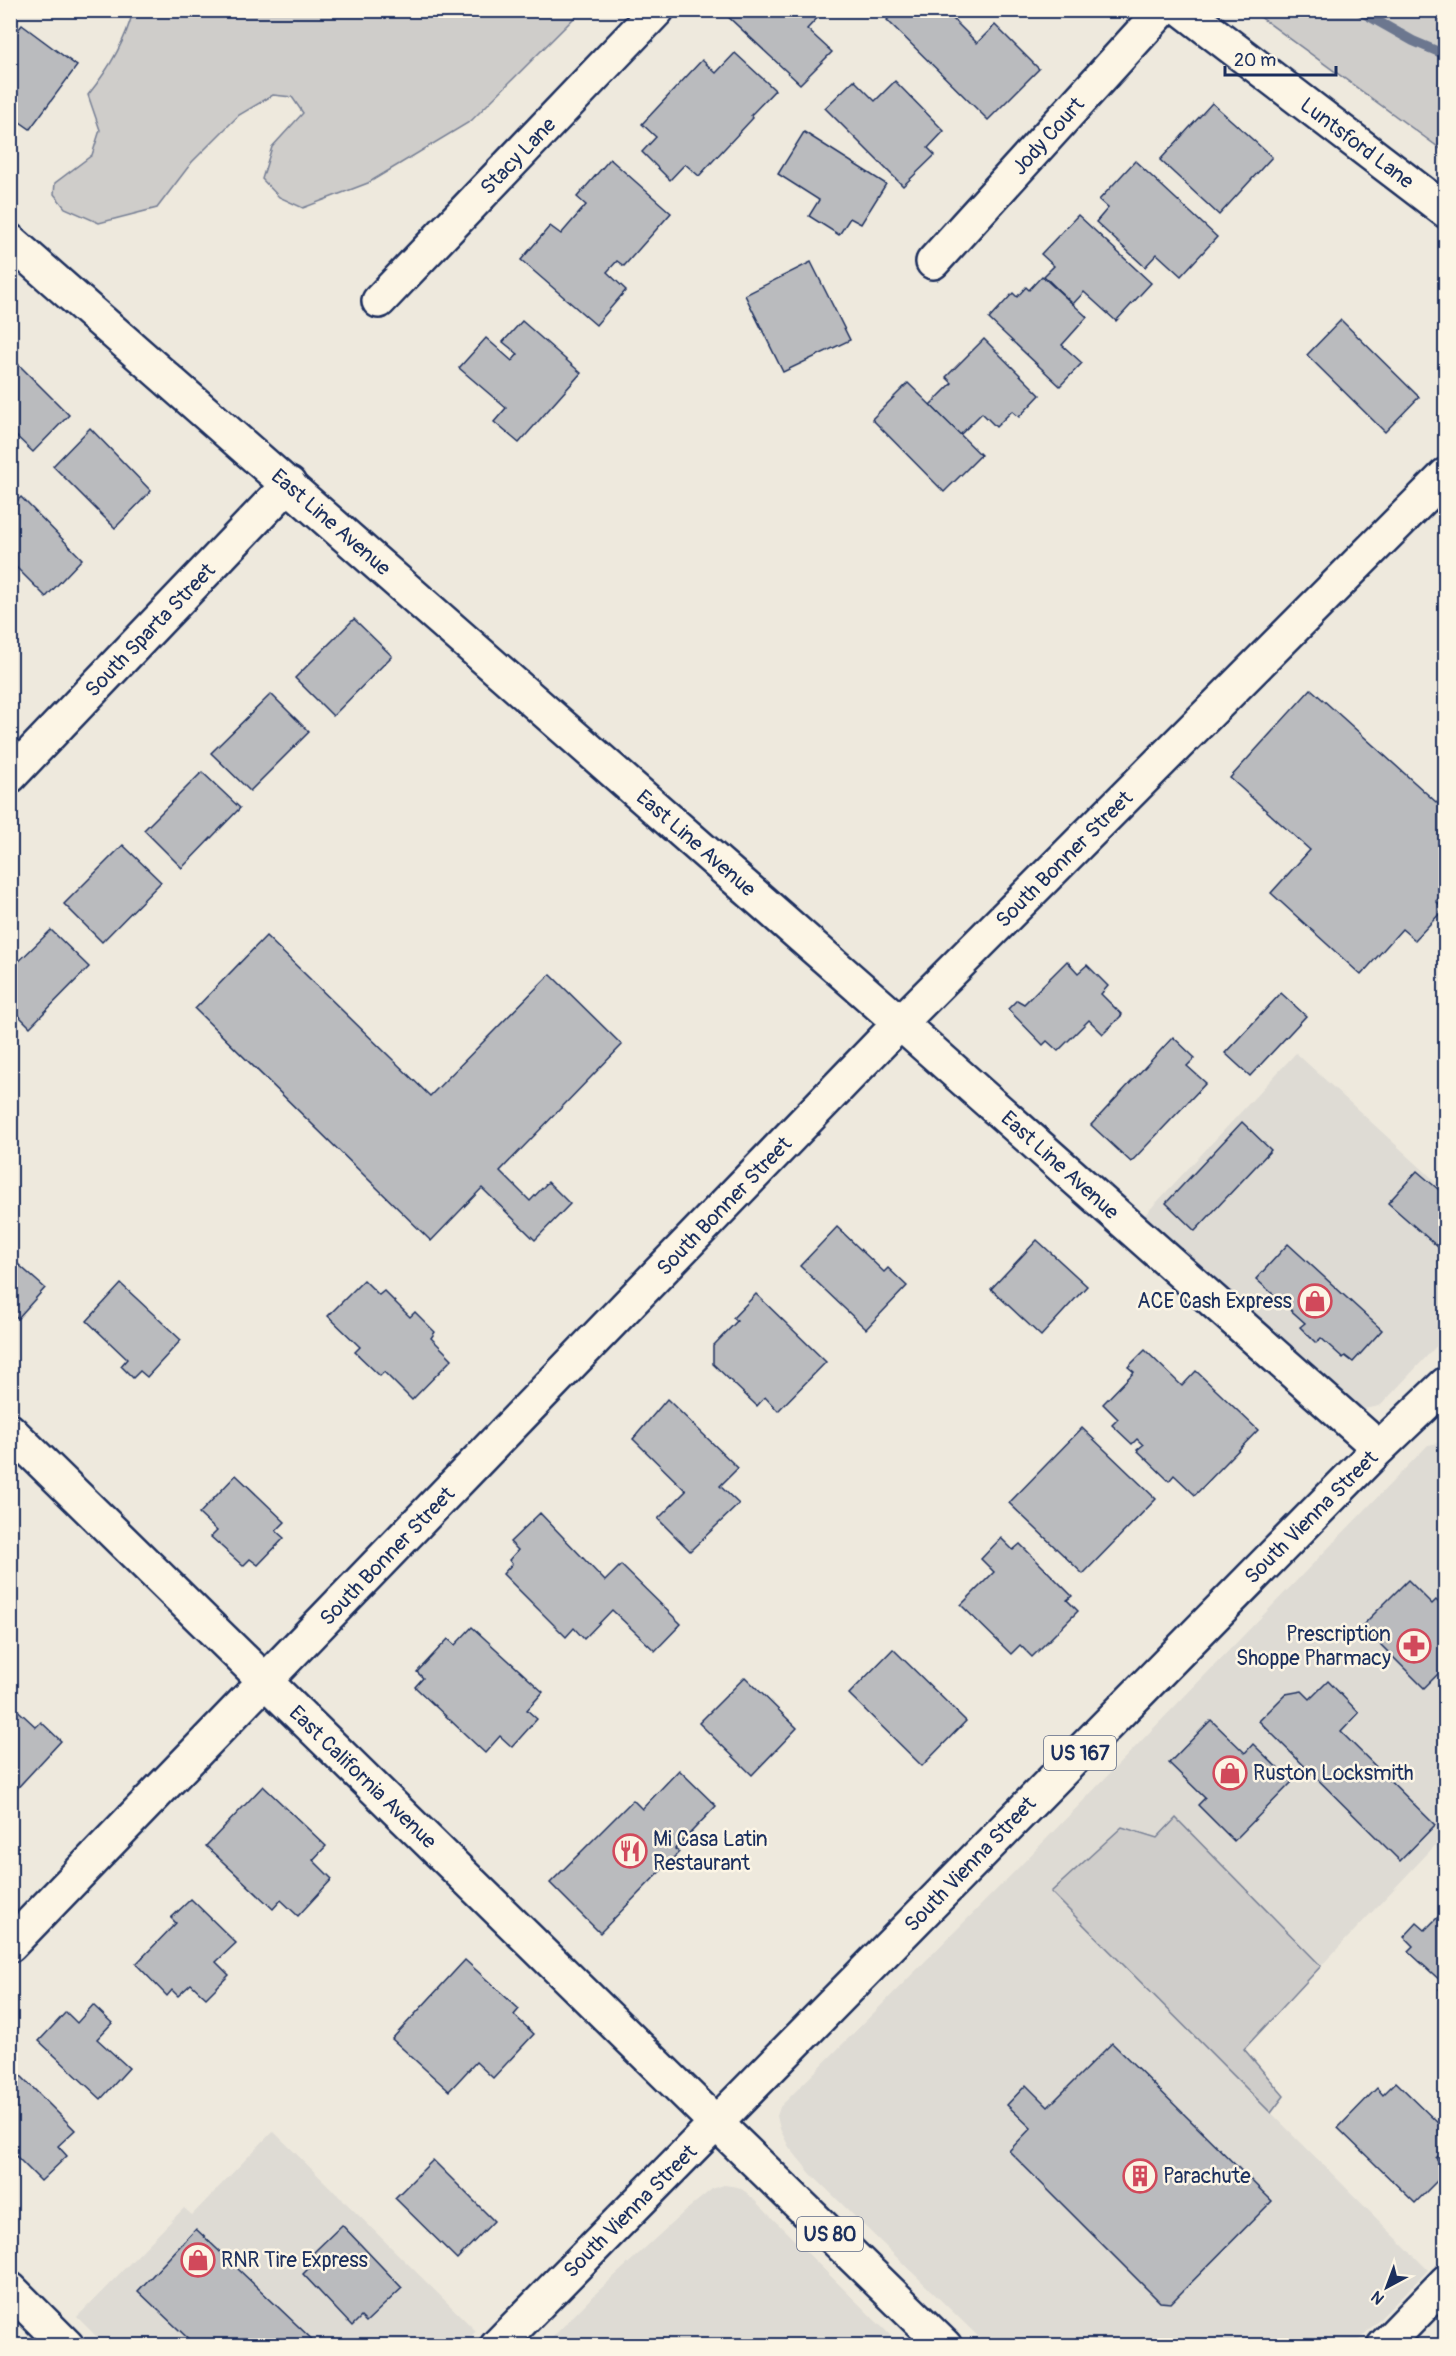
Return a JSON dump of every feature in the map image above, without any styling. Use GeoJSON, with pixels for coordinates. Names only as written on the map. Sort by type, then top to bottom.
{"type":"FeatureCollection","features":[{"type":"Feature","properties":{"kind":"main road","name":"Stacy Lane"},"geometry":{"type":"LineString","coordinates":[[379,301],[657,10]]}},
{"type":"Feature","properties":{"kind":"main road","name":"Jody Court"},"geometry":{"type":"LineString","coordinates":[[933,262],[1162,10]]}},
{"type":"Feature","properties":{"kind":"main road","name":"Luntsford Lane"},"geometry":{"type":"LineString","coordinates":[[1183,10],[1446,211]]}},
{"type":"Feature","properties":{"kind":"main road","name":"East Line Avenue"},"geometry":{"type":"LineString","coordinates":[[10,241],[289,484],[1379,1448]]}},
{"type":"Feature","properties":{"kind":"main road","name":"South Bonner Street"},"geometry":{"type":"LineString","coordinates":[[10,1945],[900,1023],[1446,474]]}},
{"type":"Feature","properties":{"kind":"main road","name":"South Sparta Street"},"geometry":{"type":"LineString","coordinates":[[10,776],[289,484]]}},
{"type":"Feature","properties":{"kind":"main road","name":"South Vienna Street"},"geometry":{"type":"LineString","coordinates":[[497,2346],[1379,1448],[1443,1393]]}},
{"type":"Feature","properties":{"kind":"main road","name":"East California Avenue"},"geometry":{"type":"LineString","coordinates":[[10,1431],[716,2123]]}},
{"type":"Feature","properties":{"kind":"main road","name":"US 80"},"geometry":{"type":"LineString","coordinates":[[716,2123],[945,2346]]}},
{"type":"Feature","properties":{"kind":"main road"},"geometry":{"type":"LineString","coordinates":[[1384,2346],[1446,2282]]}},
{"type":"Feature","properties":{"kind":"main road"},"geometry":{"type":"LineString","coordinates":[[10,2289],[67,2346]]}},
{"type":"Feature","properties":{"kind":"shaded area"},"geometry":{"type":"Polygon","coordinates":[[[133,10],[581,11],[471,121],[368,183],[303,208],[279,197],[262,179],[272,147],[303,113],[292,97],[273,95],[239,115],[192,162],[157,208],[99,223],[65,208],[54,194],[55,183],[92,155],[100,130],[88,95],[115,55],[126,34],[133,10]]]}},
{"type":"Feature","properties":{"kind":"shaded area"},"geometry":{"type":"Polygon","coordinates":[[[1252,11],[1445,11],[1445,152],[1252,11]]]}},
{"type":"Feature","properties":{"kind":"shaded area"},"geometry":{"type":"Polygon","coordinates":[[[1296,1053],[1445,1190],[1445,1337],[1381,1405],[1375,1407],[1363,1409],[1355,1407],[1142,1218],[1296,1053]]]}},
{"type":"Feature","properties":{"kind":"shaded area"},"geometry":{"type":"Polygon","coordinates":[[[1445,1442],[1445,1835],[1321,1966],[1176,1818],[1157,1838],[1051,1892],[1428,2270],[1354,2345],[987,2345],[811,2174],[789,2147],[780,2129],[777,2116],[780,2107],[1022,1864],[1428,1445],[1445,1442]]]}},
{"type":"Feature","properties":{"kind":"shaded area"},"geometry":{"type":"Polygon","coordinates":[[[1176,1818],[1321,1966],[1244,2049],[1284,2096],[1271,2113],[1051,1892],[1122,1827],[1157,1838],[1176,1818]]]}},
{"type":"Feature","properties":{"kind":"shaded area"},"geometry":{"type":"Polygon","coordinates":[[[273,2131],[476,2331],[462,2346],[106,2346],[77,2317],[184,2208],[192,2215],[273,2131]]]}},
{"type":"Feature","properties":{"kind":"shaded area"},"geometry":{"type":"Polygon","coordinates":[[[724,2185],[738,2187],[746,2192],[900,2345],[545,2345],[594,2295],[684,2212],[712,2189],[724,2185]]]}},
{"type":"Feature","properties":{"kind":"building"},"geometry":{"type":"Polygon","coordinates":[[[724,10],[818,10],[822,13],[807,29],[832,52],[800,84],[723,12],[724,10]]]}},
{"type":"Feature","properties":{"kind":"building"},"geometry":{"type":"Polygon","coordinates":[[[896,10],[944,10],[977,43],[995,25],[1039,69],[988,120],[887,20],[896,10]]]}},
{"type":"Feature","properties":{"kind":"building"},"geometry":{"type":"Polygon","coordinates":[[[22,25],[77,66],[30,129],[10,115],[10,40],[22,25]]]}},
{"type":"Feature","properties":{"kind":"building"},"geometry":{"type":"Polygon","coordinates":[[[735,53],[775,90],[751,115],[753,118],[699,176],[685,164],[670,180],[642,152],[656,137],[642,124],[702,60],[716,73],[735,53]]]}},
{"type":"Feature","properties":{"kind":"building"},"geometry":{"type":"Polygon","coordinates":[[[854,80],[875,101],[895,81],[944,131],[928,148],[935,155],[903,186],[825,108],[854,80]]]}},
{"type":"Feature","properties":{"kind":"building"},"geometry":{"type":"Polygon","coordinates":[[[1212,103],[1272,157],[1219,215],[1160,160],[1212,103]]]}},
{"type":"Feature","properties":{"kind":"building"},"geometry":{"type":"Polygon","coordinates":[[[804,132],[886,184],[861,224],[850,218],[839,235],[809,216],[819,200],[778,174],[804,132]]]}},
{"type":"Feature","properties":{"kind":"building"},"geometry":{"type":"Polygon","coordinates":[[[610,159],[671,213],[624,266],[617,261],[607,272],[626,290],[596,325],[521,260],[550,226],[561,234],[586,205],[577,197],[610,159]]]}},
{"type":"Feature","properties":{"kind":"building"},"geometry":{"type":"Polygon","coordinates":[[[1135,161],[1217,237],[1181,276],[1157,254],[1145,267],[1096,222],[1108,208],[1099,200],[1135,161]]]}},
{"type":"Feature","properties":{"kind":"building"},"geometry":{"type":"Polygon","coordinates":[[[1078,215],[1151,283],[1116,321],[1084,292],[1073,304],[1044,276],[1054,266],[1041,254],[1078,215]]]}},
{"type":"Feature","properties":{"kind":"building"},"geometry":{"type":"Polygon","coordinates":[[[811,262],[850,340],[783,372],[745,295],[811,262]]]}},
{"type":"Feature","properties":{"kind":"building"},"geometry":{"type":"Polygon","coordinates":[[[1042,276],[1087,317],[1062,345],[1082,363],[1060,386],[989,319],[1013,293],[1017,297],[1026,287],[1029,290],[1042,276]]]}},
{"type":"Feature","properties":{"kind":"building"},"geometry":{"type":"Polygon","coordinates":[[[1341,320],[1419,397],[1385,432],[1307,355],[1341,320]]]}},
{"type":"Feature","properties":{"kind":"building"},"geometry":{"type":"Polygon","coordinates":[[[522,321],[581,373],[519,443],[494,422],[506,408],[459,368],[486,338],[512,361],[518,354],[503,342],[522,321]]]}},
{"type":"Feature","properties":{"kind":"building"},"geometry":{"type":"Polygon","coordinates":[[[984,339],[1040,395],[1019,417],[1012,411],[996,427],[982,413],[960,435],[930,405],[952,383],[946,377],[984,339]]]}},
{"type":"Feature","properties":{"kind":"building"},"geometry":{"type":"Polygon","coordinates":[[[10,356],[69,415],[33,452],[10,430],[10,356]]]}},
{"type":"Feature","properties":{"kind":"building"},"geometry":{"type":"Polygon","coordinates":[[[908,383],[981,455],[944,492],[872,419],[908,383]]]}},
{"type":"Feature","properties":{"kind":"building"},"geometry":{"type":"Polygon","coordinates":[[[90,428],[151,491],[115,528],[53,466],[90,428]]]}},
{"type":"Feature","properties":{"kind":"building"},"geometry":{"type":"Polygon","coordinates":[[[21,497],[82,559],[46,597],[10,561],[10,508],[21,497]]]}},
{"type":"Feature","properties":{"kind":"building"},"geometry":{"type":"Polygon","coordinates":[[[354,619],[392,656],[333,716],[295,678],[354,619]]]}},
{"type":"Feature","properties":{"kind":"building"},"geometry":{"type":"Polygon","coordinates":[[[1311,689],[1446,811],[1446,891],[1436,901],[1444,909],[1415,940],[1402,929],[1361,975],[1271,893],[1310,850],[1230,778],[1311,689]]]}},
{"type":"Feature","properties":{"kind":"building"},"geometry":{"type":"Polygon","coordinates":[[[271,694],[309,732],[250,791],[211,753],[271,694]]]}},
{"type":"Feature","properties":{"kind":"building"},"geometry":{"type":"Polygon","coordinates":[[[202,772],[240,808],[182,868],[144,830],[202,772]]]}},
{"type":"Feature","properties":{"kind":"building"},"geometry":{"type":"Polygon","coordinates":[[[123,845],[161,882],[102,942],[64,904],[123,845]]]}},
{"type":"Feature","properties":{"kind":"building"},"geometry":{"type":"Polygon","coordinates":[[[51,930],[89,967],[30,1027],[10,1007],[10,970],[51,930]]]}},
{"type":"Feature","properties":{"kind":"building"},"geometry":{"type":"Polygon","coordinates":[[[266,936],[430,1096],[550,974],[622,1045],[500,1171],[530,1201],[548,1182],[570,1204],[535,1240],[482,1188],[431,1241],[195,1009],[266,936]]]}},
{"type":"Feature","properties":{"kind":"building"},"geometry":{"type":"Polygon","coordinates":[[[1067,961],[1078,973],[1087,965],[1108,986],[1101,994],[1122,1015],[1103,1034],[1089,1020],[1058,1051],[1047,1041],[1043,1045],[1008,1009],[1017,1000],[1024,1004],[1067,961]]]}},
{"type":"Feature","properties":{"kind":"building"},"geometry":{"type":"Polygon","coordinates":[[[1281,993],[1306,1016],[1250,1076],[1225,1053],[1281,993]]]}},
{"type":"Feature","properties":{"kind":"building"},"geometry":{"type":"Polygon","coordinates":[[[1173,1037],[1195,1058],[1187,1066],[1206,1083],[1131,1162],[1091,1125],[1173,1037]]]}},
{"type":"Feature","properties":{"kind":"building"},"geometry":{"type":"Polygon","coordinates":[[[1242,1122],[1271,1150],[1195,1231],[1166,1203],[1242,1122]]]}},
{"type":"Feature","properties":{"kind":"building"},"geometry":{"type":"Polygon","coordinates":[[[1417,1171],[1446,1196],[1446,1254],[1388,1203],[1417,1171]]]}},
{"type":"Feature","properties":{"kind":"building"},"geometry":{"type":"Polygon","coordinates":[[[837,1227],[884,1272],[888,1268],[907,1286],[866,1329],[800,1266],[837,1227]]]}},
{"type":"Feature","properties":{"kind":"building"},"geometry":{"type":"Polygon","coordinates":[[[1037,1240],[1087,1286],[1041,1336],[991,1289],[1037,1240]]]}},
{"type":"Feature","properties":{"kind":"building","name":"ACE Cash Express"},"geometry":{"type":"Polygon","coordinates":[[[1288,1244],[1382,1330],[1353,1362],[1345,1356],[1343,1358],[1321,1338],[1316,1343],[1300,1327],[1305,1323],[1256,1279],[1288,1244]]]}},
{"type":"Feature","properties":{"kind":"building"},"geometry":{"type":"Polygon","coordinates":[[[10,1257],[45,1288],[18,1318],[10,1312],[10,1257]]]}},
{"type":"Feature","properties":{"kind":"building"},"geometry":{"type":"Polygon","coordinates":[[[364,1280],[379,1295],[384,1291],[410,1317],[415,1312],[435,1332],[431,1338],[452,1359],[412,1400],[384,1372],[380,1376],[355,1352],[360,1347],[328,1316],[364,1280]]]}},
{"type":"Feature","properties":{"kind":"building"},"geometry":{"type":"Polygon","coordinates":[[[121,1284],[181,1340],[147,1377],[140,1371],[133,1378],[121,1366],[127,1359],[87,1321],[121,1284]]]}},
{"type":"Feature","properties":{"kind":"building"},"geometry":{"type":"Polygon","coordinates":[[[756,1294],[826,1362],[778,1411],[765,1397],[757,1406],[713,1364],[713,1346],[737,1321],[733,1318],[756,1294]]]}},
{"type":"Feature","properties":{"kind":"building"},"geometry":{"type":"Polygon","coordinates":[[[1145,1350],[1182,1386],[1196,1371],[1258,1430],[1195,1495],[1174,1475],[1169,1481],[1137,1450],[1143,1445],[1137,1439],[1132,1444],[1112,1425],[1118,1419],[1103,1404],[1134,1372],[1128,1367],[1145,1350]]]}},
{"type":"Feature","properties":{"kind":"building"},"geometry":{"type":"Polygon","coordinates":[[[667,1399],[738,1468],[720,1486],[739,1504],[690,1551],[658,1519],[686,1491],[633,1439],[667,1399]]]}},
{"type":"Feature","properties":{"kind":"building"},"geometry":{"type":"Polygon","coordinates":[[[1082,1428],[1156,1499],[1083,1574],[1009,1503],[1082,1428]]]}},
{"type":"Feature","properties":{"kind":"building"},"geometry":{"type":"Polygon","coordinates":[[[236,1475],[285,1522],[276,1531],[284,1538],[258,1565],[250,1559],[243,1566],[211,1537],[217,1531],[199,1514],[236,1475]]]}},
{"type":"Feature","properties":{"kind":"building"},"geometry":{"type":"Polygon","coordinates":[[[540,1513],[605,1581],[621,1565],[681,1624],[655,1651],[612,1610],[584,1639],[574,1628],[566,1637],[503,1574],[512,1564],[509,1560],[518,1550],[510,1542],[540,1513]]]}},
{"type":"Feature","properties":{"kind":"building"},"geometry":{"type":"Polygon","coordinates":[[[1001,1538],[1013,1550],[1020,1544],[1072,1596],[1067,1600],[1078,1611],[1032,1657],[1020,1645],[1011,1654],[961,1605],[994,1572],[981,1559],[1001,1538]]]}},
{"type":"Feature","properties":{"kind":"building","name":"Prescription Shoppe Pharmacy"},"geometry":{"type":"Polygon","coordinates":[[[1408,1580],[1432,1604],[1436,1600],[1446,1610],[1446,1666],[1424,1688],[1362,1626],[1408,1580]]]}},
{"type":"Feature","properties":{"kind":"building"},"geometry":{"type":"Polygon","coordinates":[[[472,1627],[543,1692],[527,1710],[537,1719],[512,1747],[500,1736],[485,1753],[415,1687],[423,1678],[417,1672],[448,1639],[455,1645],[472,1627]]]}},
{"type":"Feature","properties":{"kind":"building"},"geometry":{"type":"Polygon","coordinates":[[[893,1649],[966,1721],[922,1766],[849,1694],[893,1649]]]}},
{"type":"Feature","properties":{"kind":"building"},"geometry":{"type":"Polygon","coordinates":[[[745,1677],[797,1728],[752,1775],[699,1723],[745,1677]]]}},
{"type":"Feature","properties":{"kind":"building"},"geometry":{"type":"Polygon","coordinates":[[[1328,1681],[1359,1713],[1341,1732],[1435,1825],[1400,1861],[1259,1721],[1286,1694],[1302,1691],[1310,1699],[1328,1681]]]}},
{"type":"Feature","properties":{"kind":"building"},"geometry":{"type":"Polygon","coordinates":[[[10,1703],[36,1727],[41,1722],[61,1741],[10,1796],[10,1703]]]}},
{"type":"Feature","properties":{"kind":"building","name":"Ruston Locksmith"},"geometry":{"type":"Polygon","coordinates":[[[1211,1720],[1245,1753],[1253,1744],[1292,1782],[1234,1841],[1198,1805],[1205,1798],[1169,1763],[1211,1720]]]}},
{"type":"Feature","properties":{"kind":"building","name":"Mi Casa Latin Restaurant"},"geometry":{"type":"Polygon","coordinates":[[[679,1770],[716,1806],[675,1849],[679,1852],[600,1933],[550,1883],[633,1800],[642,1809],[679,1770]]]}},
{"type":"Feature","properties":{"kind":"building"},"geometry":{"type":"Polygon","coordinates":[[[263,1786],[326,1846],[313,1860],[332,1879],[298,1916],[281,1900],[273,1909],[206,1846],[263,1786]]]}},
{"type":"Feature","properties":{"kind":"building"},"geometry":{"type":"Polygon","coordinates":[[[191,1899],[236,1943],[216,1962],[229,1975],[206,1998],[191,1984],[178,1996],[172,1990],[167,1996],[136,1964],[176,1923],[171,1918],[191,1899]]]}},
{"type":"Feature","properties":{"kind":"building"},"geometry":{"type":"Polygon","coordinates":[[[1446,1909],[1446,1995],[1439,1989],[1444,1984],[1408,1951],[1413,1946],[1404,1937],[1417,1923],[1425,1930],[1446,1909]]]}},
{"type":"Feature","properties":{"kind":"building"},"geometry":{"type":"Polygon","coordinates":[[[465,1960],[519,2009],[514,2015],[534,2034],[493,2078],[476,2062],[449,2091],[392,2039],[465,1960]]]}},
{"type":"Feature","properties":{"kind":"building"},"geometry":{"type":"Polygon","coordinates":[[[93,2005],[112,2023],[97,2039],[129,2068],[101,2099],[39,2041],[66,2012],[77,2023],[93,2005]]]}},
{"type":"Feature","properties":{"kind":"building","name":"Parachute"},"geometry":{"type":"Polygon","coordinates":[[[1112,2043],[1272,2201],[1171,2303],[1160,2302],[1009,2151],[1031,2128],[1007,2105],[1026,2085],[1048,2107],[1112,2043]]]}},
{"type":"Feature","properties":{"kind":"building"},"geometry":{"type":"Polygon","coordinates":[[[10,2065],[75,2130],[58,2146],[67,2156],[41,2181],[10,2150],[10,2065]]]}},
{"type":"Feature","properties":{"kind":"building"},"geometry":{"type":"Polygon","coordinates":[[[1396,2082],[1446,2131],[1446,2149],[1436,2158],[1446,2168],[1446,2172],[1415,2203],[1338,2128],[1377,2088],[1383,2095],[1396,2082]]]}},
{"type":"Feature","properties":{"kind":"building"},"geometry":{"type":"Polygon","coordinates":[[[433,2160],[494,2221],[457,2259],[395,2198],[433,2160]]]}},
{"type":"Feature","properties":{"kind":"building"},"geometry":{"type":"Polygon","coordinates":[[[342,2225],[402,2288],[366,2322],[361,2317],[352,2326],[303,2274],[318,2259],[313,2253],[342,2225]]]}},
{"type":"Feature","properties":{"kind":"building","name":"RNR Tire Express"},"geometry":{"type":"Polygon","coordinates":[[[196,2229],[319,2346],[196,2346],[138,2291],[196,2229]]]}},
{"type":"Feature","properties":{"kind":"waterway"},"geometry":{"type":"LineString","coordinates":[[1358,10],[1413,41],[1446,55]]}},
{"type":"Feature","properties":{"kind":"place","name":"ACE Cash Express"},"geometry":{"type":"Point","coordinates":[1315,1301]}},
{"type":"Feature","properties":{"kind":"place","name":"Prescription Shoppe Pharmacy"},"geometry":{"type":"Point","coordinates":[1414,1646]}},
{"type":"Feature","properties":{"kind":"place","name":"Ruston Locksmith"},"geometry":{"type":"Point","coordinates":[1230,1773]}},
{"type":"Feature","properties":{"kind":"place","name":"Mi Casa Latin Restaurant"},"geometry":{"type":"Point","coordinates":[630,1851]}},
{"type":"Feature","properties":{"kind":"place","name":"Parachute"},"geometry":{"type":"Point","coordinates":[1140,2176]}},
{"type":"Feature","properties":{"kind":"place","name":"RNR Tire Express"},"geometry":{"type":"Point","coordinates":[198,2260]}}]}
